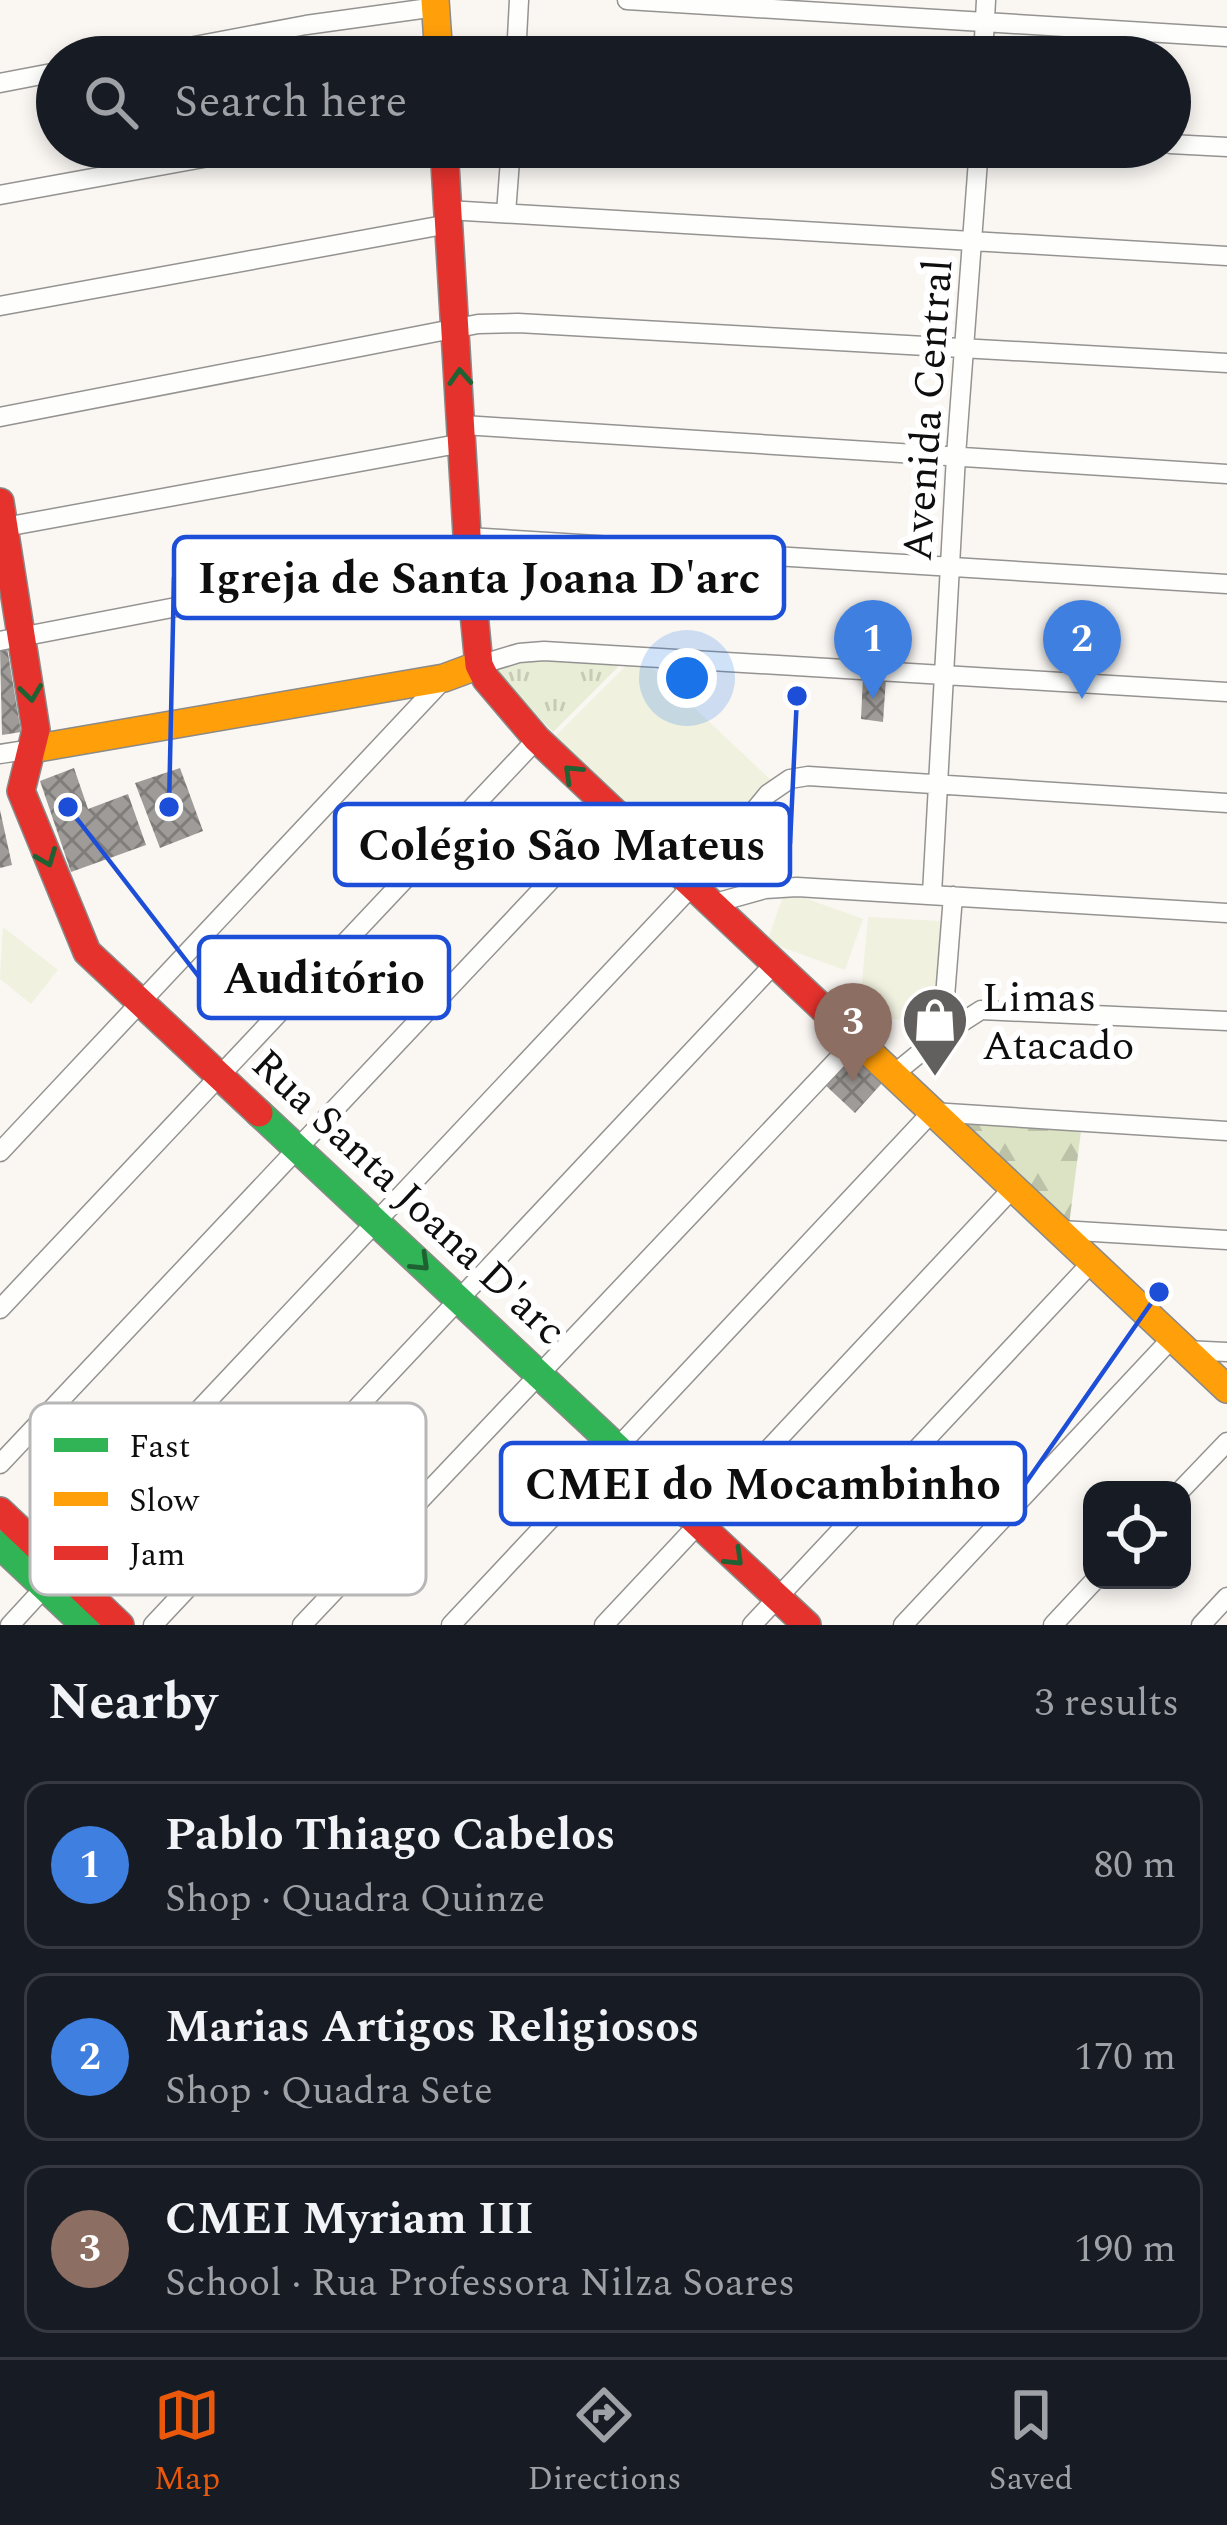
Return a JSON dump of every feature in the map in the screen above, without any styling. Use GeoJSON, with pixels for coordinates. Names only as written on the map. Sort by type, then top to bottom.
{"type":"FeatureCollection","features":[{"type":"Feature","properties":{"kind":"street"},"geometry":{"type":"LineString","coordinates":[[517,36],[519,0]]}},
{"type":"Feature","properties":{"kind":"street"},"geometry":{"type":"LineString","coordinates":[[627,0],[1227,37]]}},
{"type":"Feature","properties":{"kind":"street"},"geometry":{"type":"LineString","coordinates":[[984,36],[986,0]]}},
{"type":"Feature","properties":{"kind":"street"},"geometry":{"type":"LineString","coordinates":[[248,36],[435,3],[437,36]]}},
{"type":"Feature","properties":{"kind":"street"},"geometry":{"type":"LineString","coordinates":[[0,83],[36,76]]}},
{"type":"Feature","properties":{"kind":"street"},"geometry":{"type":"LineString","coordinates":[[1191,145],[1227,147]]}},
{"type":"Feature","properties":{"kind":"street"},"geometry":{"type":"LineString","coordinates":[[0,195],[148,168]]}},
{"type":"Feature","properties":{"kind":"street"},"geometry":{"type":"LineString","coordinates":[[446,168],[468,544],[479,665],[486,679],[537,739],[614,813],[1227,1389]]}},
{"type":"Feature","properties":{"kind":"street"},"geometry":{"type":"LineString","coordinates":[[506,213],[509,168]]}},
{"type":"Feature","properties":{"kind":"street","name":"Avenida Central"},"geometry":{"type":"LineString","coordinates":[[932,894],[956,456],[979,168]]}},
{"type":"Feature","properties":{"kind":"street"},"geometry":{"type":"LineString","coordinates":[[0,306],[449,217],[506,213],[1227,256]]}},
{"type":"Feature","properties":{"kind":"street"},"geometry":{"type":"LineString","coordinates":[[0,417],[457,326],[518,323],[1227,364]]}},
{"type":"Feature","properties":{"kind":"street"},"geometry":{"type":"LineString","coordinates":[[1,519],[463,434],[956,456],[1227,474]]}},
{"type":"Feature","properties":{"kind":"street","name":"Rua Santa Joana D'arc"},"geometry":{"type":"LineString","coordinates":[[1,519],[11,639],[36,730],[20,786],[22,796],[79,939],[92,959],[300,1148],[806,1625]]}},
{"type":"Feature","properties":{"kind":"street"},"geometry":{"type":"LineString","coordinates":[[11,639],[468,544],[1227,584]]}},
{"type":"Feature","properties":{"kind":"street"},"geometry":{"type":"LineString","coordinates":[[0,754],[444,678],[544,650],[1227,692]]}},
{"type":"Feature","properties":{"kind":"street"},"geometry":{"type":"LineString","coordinates":[[0,1152],[444,678]]}},
{"type":"Feature","properties":{"kind":"street"},"geometry":{"type":"LineString","coordinates":[[0,1309],[537,739]]}},
{"type":"Feature","properties":{"kind":"street"},"geometry":{"type":"LineString","coordinates":[[210,1403],[379,1222],[704,894],[768,794],[790,779],[808,776],[1227,803]]}},
{"type":"Feature","properties":{"kind":"street"},"geometry":{"type":"LineString","coordinates":[[58,1403],[614,813]]}},
{"type":"Feature","properties":{"kind":"street"},"geometry":{"type":"LineString","coordinates":[[704,894],[797,887],[1227,913]]}},
{"type":"Feature","properties":{"kind":"street"},"geometry":{"type":"LineString","coordinates":[[942,1035],[953,896]]}},
{"type":"Feature","properties":{"kind":"street"},"geometry":{"type":"LineString","coordinates":[[359,1403],[776,962]]}},
{"type":"Feature","properties":{"kind":"street"},"geometry":{"type":"LineString","coordinates":[[894,1073],[942,1035],[984,1010],[1227,1021]]}},
{"type":"Feature","properties":{"kind":"street"},"geometry":{"type":"LineString","coordinates":[[426,1493],[856,1039]]}},
{"type":"Feature","properties":{"kind":"street"},"geometry":{"type":"LineString","coordinates":[[932,1112],[1227,1131]]}},
{"type":"Feature","properties":{"kind":"street"},"geometry":{"type":"LineString","coordinates":[[452,1625],[932,1112]]}},
{"type":"Feature","properties":{"kind":"street"},"geometry":{"type":"LineString","coordinates":[[604,1625],[1012,1188]]}},
{"type":"Feature","properties":{"kind":"street"},"geometry":{"type":"LineString","coordinates":[[1061,1230],[1227,1240]]}},
{"type":"Feature","properties":{"kind":"street"},"geometry":{"type":"LineString","coordinates":[[752,1625],[1093,1261]]}},
{"type":"Feature","properties":{"kind":"street"},"geometry":{"type":"LineString","coordinates":[[1178,1344],[1227,1352]]}},
{"type":"Feature","properties":{"kind":"street"},"geometry":{"type":"LineString","coordinates":[[903,1625],[1178,1344]]}},
{"type":"Feature","properties":{"kind":"street"},"geometry":{"type":"LineString","coordinates":[[0,1464],[30,1432]]}},
{"type":"Feature","properties":{"kind":"street"},"geometry":{"type":"LineString","coordinates":[[1190,1481],[1227,1442]]}},
{"type":"Feature","properties":{"kind":"street"},"geometry":{"type":"LineString","coordinates":[[5,1533],[30,1556]]}},
{"type":"Feature","properties":{"kind":"street"},"geometry":{"type":"LineString","coordinates":[[1052,1625],[1086,1589]]}},
{"type":"Feature","properties":{"kind":"street"},"geometry":{"type":"LineString","coordinates":[[10,1625],[34,1595]]}},
{"type":"Feature","properties":{"kind":"street"},"geometry":{"type":"LineString","coordinates":[[64,1595],[85,1625]]}},
{"type":"Feature","properties":{"kind":"street"},"geometry":{"type":"LineString","coordinates":[[78,1595],[120,1625]]}},
{"type":"Feature","properties":{"kind":"street"},"geometry":{"type":"LineString","coordinates":[[153,1625],[181,1595]]}},
{"type":"Feature","properties":{"kind":"street"},"geometry":{"type":"LineString","coordinates":[[302,1625],[330,1595]]}},
{"type":"Feature","properties":{"kind":"street"},"geometry":{"type":"LineString","coordinates":[[1201,1625],[1227,1597]]}},
{"type":"Feature","properties":{"kind":"green space"},"geometry":{"type":"Polygon","coordinates":[[[548,657],[622,663],[553,732],[493,670],[548,657]]]}},
{"type":"Feature","properties":{"kind":"green space"},"geometry":{"type":"Polygon","coordinates":[[[649,665],[772,781],[698,870],[555,736],[626,666],[649,665]]]}},
{"type":"Feature","properties":{"kind":"green space"},"geometry":{"type":"Polygon","coordinates":[[[785,891],[863,919],[845,970],[767,942],[785,891]]]}},
{"type":"Feature","properties":{"kind":"green space"},"geometry":{"type":"Polygon","coordinates":[[[868,917],[941,921],[935,1024],[859,1015],[868,917]]]}},
{"type":"Feature","properties":{"kind":"green space"},"geometry":{"type":"Polygon","coordinates":[[[3,927],[58,970],[31,1004],[0,979],[3,927]]]}},
{"type":"Feature","properties":{"kind":"green space"},"geometry":{"type":"Polygon","coordinates":[[[957,1122],[1081,1131],[1069,1225],[957,1122]]]}},
{"type":"Feature","properties":{"kind":"building"},"geometry":{"type":"Polygon","coordinates":[[[7,647],[21,732],[2,735],[0,648],[7,647]]]}},
{"type":"Feature","properties":{"kind":"building"},"geometry":{"type":"Polygon","coordinates":[[[863,677],[886,678],[883,722],[861,719],[863,677]]]}},
{"type":"Feature","properties":{"kind":"building"},"geometry":{"type":"Polygon","coordinates":[[[74,768],[88,809],[128,794],[146,845],[71,872],[40,781],[74,768]]]}},
{"type":"Feature","properties":{"kind":"building"},"geometry":{"type":"Polygon","coordinates":[[[180,768],[203,831],[160,848],[135,783],[180,768]]]}},
{"type":"Feature","properties":{"kind":"building"},"geometry":{"type":"Polygon","coordinates":[[[0,810],[12,865],[0,868],[0,810]]]}},
{"type":"Feature","properties":{"kind":"building"},"geometry":{"type":"Polygon","coordinates":[[[851,1051],[883,1082],[855,1113],[822,1082],[851,1051]]]}},
{"type":"Feature","properties":{"kind":"traffic: fast"},"geometry":{"type":"LineString","coordinates":[[259,1113],[688,1514]]}},
{"type":"Feature","properties":{"kind":"traffic: fast"},"geometry":{"type":"LineString","coordinates":[[0,1545],[30,1573]]}},
{"type":"Feature","properties":{"kind":"traffic: fast"},"geometry":{"type":"LineString","coordinates":[[53,1595],[85,1625]]}},
{"type":"Feature","properties":{"kind":"traffic: slow"},"geometry":{"type":"LineString","coordinates":[[435,0],[438,36]]}},
{"type":"Feature","properties":{"kind":"traffic: slow"},"geometry":{"type":"LineString","coordinates":[[32,749],[444,678],[479,665]]}},
{"type":"Feature","properties":{"kind":"traffic: slow"},"geometry":{"type":"LineString","coordinates":[[833,1018],[1227,1389]]}},
{"type":"Feature","properties":{"kind":"traffic: jam"},"geometry":{"type":"LineString","coordinates":[[445,168],[479,665],[537,739],[833,1018]]}},
{"type":"Feature","properties":{"kind":"traffic: jam"},"geometry":{"type":"LineString","coordinates":[[0,502],[36,730],[21,791],[87,952],[259,1113]]}},
{"type":"Feature","properties":{"kind":"traffic: jam"},"geometry":{"type":"LineString","coordinates":[[0,1511],[30,1540]]}},
{"type":"Feature","properties":{"kind":"traffic: jam"},"geometry":{"type":"LineString","coordinates":[[688,1514],[807,1625]]}},
{"type":"Feature","properties":{"kind":"traffic: jam"},"geometry":{"type":"LineString","coordinates":[[88,1595],[120,1625]]}},
{"type":"Feature","properties":{"kind":"place","name":"Colégio São Mateus"},"geometry":{"type":"Point","coordinates":[797,696]}},
{"type":"Feature","properties":{"kind":"place","name":"Pablo Thiago Cabelos"},"geometry":{"type":"Point","coordinates":[873,699]}},
{"type":"Feature","properties":{"kind":"place","name":"Marias Artigos Religiosos"},"geometry":{"type":"Point","coordinates":[1082,699]}},
{"type":"Feature","properties":{"kind":"place","name":"Auditório"},"geometry":{"type":"Point","coordinates":[68,807]}},
{"type":"Feature","properties":{"kind":"place","name":"Igreja de Santa Joana D'arc"},"geometry":{"type":"Point","coordinates":[169,807]}},
{"type":"Feature","properties":{"kind":"place","name":"Limas Atacado"},"geometry":{"type":"Point","coordinates":[935,1079]}},
{"type":"Feature","properties":{"kind":"place","name":"CMEI Myriam III"},"geometry":{"type":"Point","coordinates":[853,1082]}},
{"type":"Feature","properties":{"kind":"place","name":"CMEI do Mocambinho"},"geometry":{"type":"Point","coordinates":[1159,1292]}}]}
